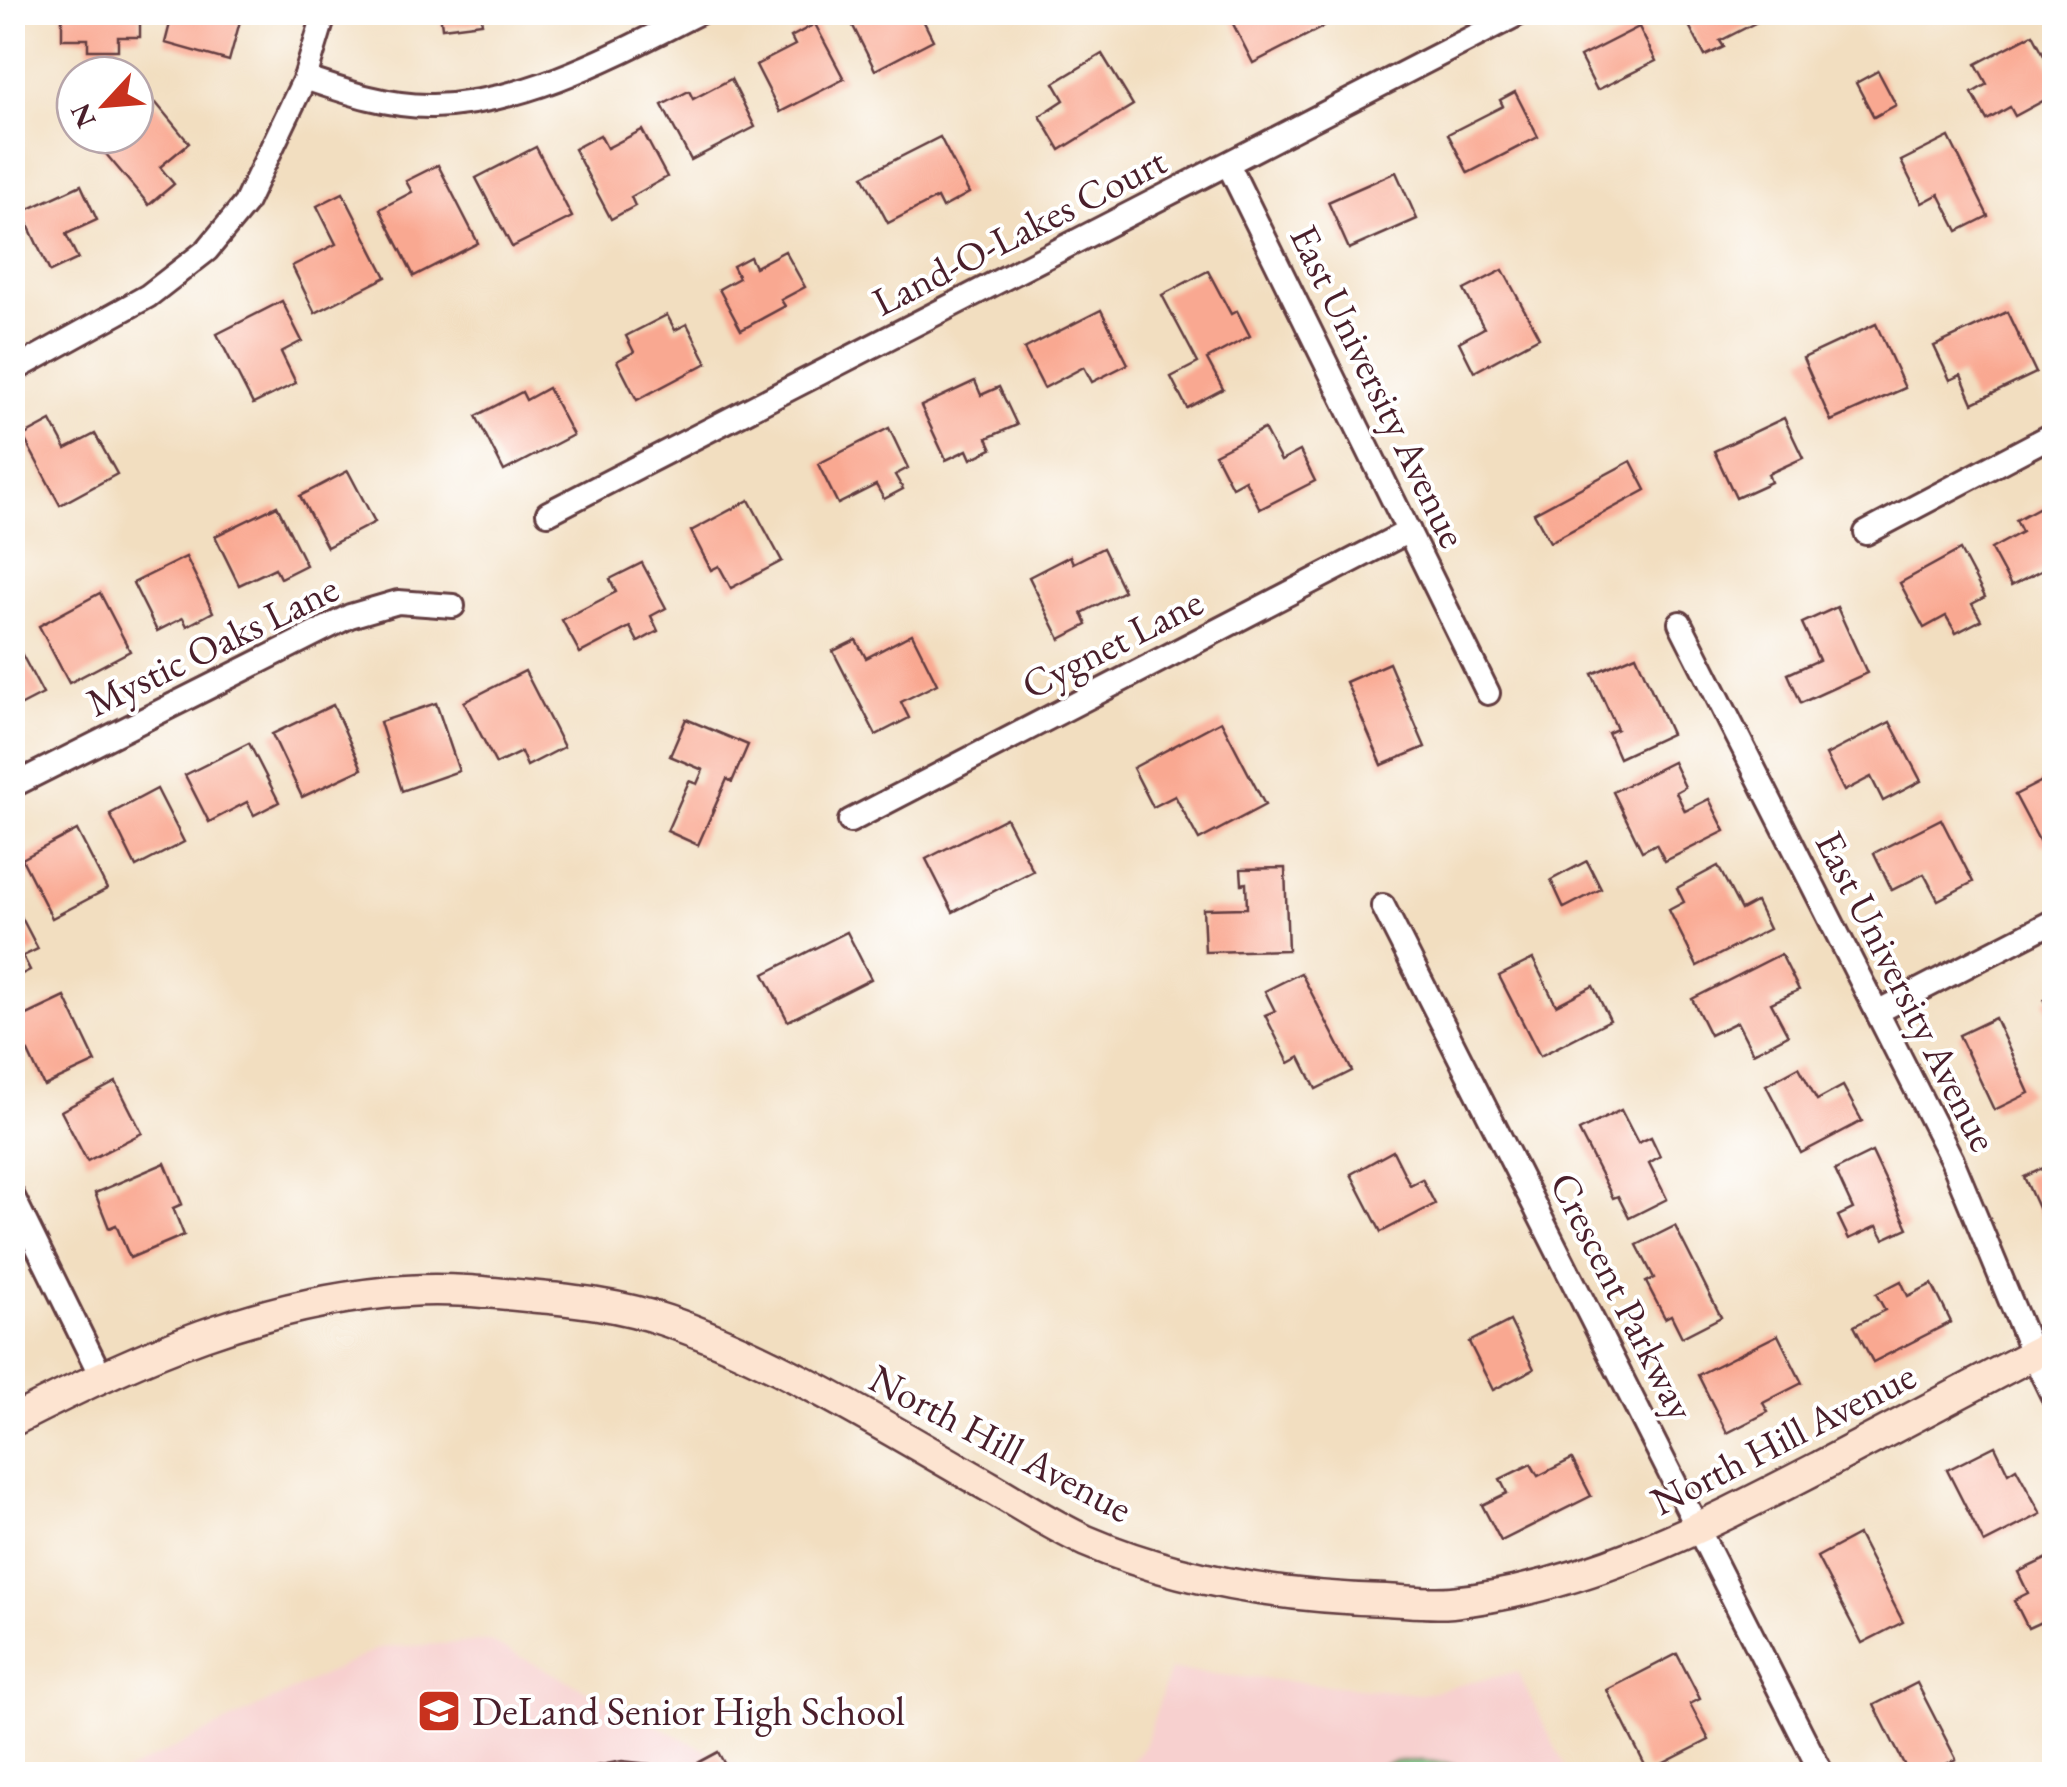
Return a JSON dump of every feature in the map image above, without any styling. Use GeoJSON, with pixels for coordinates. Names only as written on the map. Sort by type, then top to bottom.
{"type":"FeatureCollection","features":[{"type":"Feature","properties":{"kind":"street"},"geometry":{"type":"LineString","coordinates":[[12,371],[148,296],[207,250],[245,204],[306,78],[325,12]]}},
{"type":"Feature","properties":{"kind":"street"},"geometry":{"type":"LineString","coordinates":[[306,78],[361,97],[431,106],[507,97],[598,63],[700,12]]}},
{"type":"Feature","properties":{"kind":"street","name":"Land-O-Lakes Court"},"geometry":{"type":"LineString","coordinates":[[548,512],[1229,166],[1522,12]]}},
{"type":"Feature","properties":{"kind":"street","name":"East University Avenue"},"geometry":{"type":"LineString","coordinates":[[1229,166],[1488,694]]}},
{"type":"Feature","properties":{"kind":"street"},"geometry":{"type":"LineString","coordinates":[[1866,533],[2054,434]]}},
{"type":"Feature","properties":{"kind":"street","name":"Cygnet Lane"},"geometry":{"type":"LineString","coordinates":[[850,821],[1409,532]]}},
{"type":"Feature","properties":{"kind":"street","name":"Mystic Oaks Lane"},"geometry":{"type":"LineString","coordinates":[[12,786],[350,616],[398,602],[453,606]]}},
{"type":"Feature","properties":{"kind":"street","name":"East University Avenue"},"geometry":{"type":"LineString","coordinates":[[1680,624],[2044,1349],[2054,1398]]}},
{"type":"Feature","properties":{"kind":"street","name":"Crescent Parkway"},"geometry":{"type":"LineString","coordinates":[[1383,906],[1822,1774]]}},
{"type":"Feature","properties":{"kind":"street"},"geometry":{"type":"LineString","coordinates":[[1878,1012],[2054,921]]}},
{"type":"Feature","properties":{"kind":"street"},"geometry":{"type":"LineString","coordinates":[[12,1194],[101,1376]]}},
{"type":"Feature","properties":{"kind":"street","name":"North Hill Avenue"},"geometry":{"type":"LineString","coordinates":[[12,1421],[183,1340],[307,1305],[406,1290],[483,1292],[601,1303],[668,1321],[732,1348],[851,1409],[1084,1540],[1181,1573],[1240,1586],[1335,1599],[1448,1602],[1552,1583],[1615,1564],[1699,1529],[2044,1349]]}},
{"type":"Feature","properties":{"kind":"shaded area","name":"DeLand Senior High School"},"geometry":{"type":"Polygon","coordinates":[[[489,1641],[753,1774],[121,1774],[379,1648],[489,1641]]]}},
{"type":"Feature","properties":{"kind":"shaded area"},"geometry":{"type":"Polygon","coordinates":[[[1170,1670],[1420,1694],[1517,1672],[1569,1774],[1121,1774],[1144,1747],[1170,1670]]]}},
{"type":"Feature","properties":{"kind":"green space"},"geometry":{"type":"Polygon","coordinates":[[[1394,1762],[1445,1763],[1484,1774],[1353,1774],[1394,1762]]]}},
{"type":"Feature","properties":{"kind":"building"},"geometry":{"type":"Polygon","coordinates":[[[62,12],[140,12],[140,37],[118,37],[118,50],[88,50],[88,39],[62,39],[62,12]]]}},
{"type":"Feature","properties":{"kind":"building"},"geometry":{"type":"Polygon","coordinates":[[[173,12],[242,14],[229,61],[165,43],[173,12]]]}},
{"type":"Feature","properties":{"kind":"building"},"geometry":{"type":"Polygon","coordinates":[[[405,12],[439,12],[439,15],[406,19],[405,12]]]}},
{"type":"Feature","properties":{"kind":"building"},"geometry":{"type":"Polygon","coordinates":[[[440,12],[480,12],[482,23],[442,28],[440,12]]]}},
{"type":"Feature","properties":{"kind":"building"},"geometry":{"type":"Polygon","coordinates":[[[846,12],[880,12],[883,19],[896,12],[919,12],[933,40],[875,70],[846,12]]]}},
{"type":"Feature","properties":{"kind":"building"},"geometry":{"type":"Polygon","coordinates":[[[1227,12],[1316,12],[1323,27],[1253,63],[1227,12]]]}},
{"type":"Feature","properties":{"kind":"building"},"geometry":{"type":"Polygon","coordinates":[[[1682,12],[1755,12],[1759,21],[1720,41],[1724,47],[1705,56],[1682,12]]]}},
{"type":"Feature","properties":{"kind":"building"},"geometry":{"type":"Polygon","coordinates":[[[815,24],[844,79],[780,112],[756,65],[795,45],[791,37],[815,24]]]}},
{"type":"Feature","properties":{"kind":"building"},"geometry":{"type":"Polygon","coordinates":[[[1639,27],[1656,61],[1597,90],[1580,57],[1639,27]]]}},
{"type":"Feature","properties":{"kind":"building"},"geometry":{"type":"Polygon","coordinates":[[[2033,34],[2054,74],[2054,95],[2015,116],[2010,107],[1987,120],[1972,93],[1987,84],[1976,64],[2033,34]]]}},
{"type":"Feature","properties":{"kind":"building"},"geometry":{"type":"Polygon","coordinates":[[[1102,54],[1133,105],[1060,150],[1040,116],[1064,100],[1054,83],[1102,54]]]}},
{"type":"Feature","properties":{"kind":"building"},"geometry":{"type":"Polygon","coordinates":[[[1878,71],[1896,105],[1874,117],[1856,83],[1878,71]]]}},
{"type":"Feature","properties":{"kind":"building"},"geometry":{"type":"Polygon","coordinates":[[[731,79],[755,127],[691,160],[662,105],[689,91],[693,99],[731,79]]]}},
{"type":"Feature","properties":{"kind":"building"},"geometry":{"type":"Polygon","coordinates":[[[1515,92],[1538,137],[1468,173],[1448,134],[1503,106],[1500,100],[1515,92]]]}},
{"type":"Feature","properties":{"kind":"building"},"geometry":{"type":"Polygon","coordinates":[[[155,104],[189,143],[160,167],[174,184],[149,205],[107,155],[155,155],[155,104]]]}},
{"type":"Feature","properties":{"kind":"building"},"geometry":{"type":"Polygon","coordinates":[[[642,130],[667,177],[631,197],[635,206],[611,219],[574,149],[600,135],[607,148],[642,130]]]}},
{"type":"Feature","properties":{"kind":"building"},"geometry":{"type":"Polygon","coordinates":[[[940,137],[969,193],[942,208],[937,198],[888,223],[863,176],[940,137]]]}},
{"type":"Feature","properties":{"kind":"building"},"geometry":{"type":"Polygon","coordinates":[[[1949,137],[1988,216],[1958,231],[1939,194],[1922,203],[1901,161],[1949,137]]]}},
{"type":"Feature","properties":{"kind":"building"},"geometry":{"type":"Polygon","coordinates":[[[536,147],[572,217],[512,247],[476,178],[536,147]]]}},
{"type":"Feature","properties":{"kind":"building"},"geometry":{"type":"Polygon","coordinates":[[[438,165],[478,243],[414,276],[380,209],[412,192],[406,181],[438,165]]]}},
{"type":"Feature","properties":{"kind":"building"},"geometry":{"type":"Polygon","coordinates":[[[1396,172],[1417,219],[1349,249],[1328,202],[1396,172]]]}},
{"type":"Feature","properties":{"kind":"building"},"geometry":{"type":"Polygon","coordinates":[[[81,185],[97,220],[66,234],[78,259],[50,272],[22,212],[81,185]]]}},
{"type":"Feature","properties":{"kind":"building"},"geometry":{"type":"Polygon","coordinates":[[[343,193],[386,277],[315,313],[292,266],[336,244],[317,206],[343,193]]]}},
{"type":"Feature","properties":{"kind":"building"},"geometry":{"type":"Polygon","coordinates":[[[785,251],[805,287],[781,300],[785,306],[741,330],[719,289],[739,278],[733,266],[750,257],[755,267],[785,251]]]}},
{"type":"Feature","properties":{"kind":"building"},"geometry":{"type":"Polygon","coordinates":[[[1503,270],[1539,337],[1474,372],[1459,342],[1484,328],[1464,290],[1503,270]]]}},
{"type":"Feature","properties":{"kind":"building"},"geometry":{"type":"Polygon","coordinates":[[[1208,271],[1231,314],[1237,311],[1250,336],[1207,359],[1223,389],[1187,408],[1171,377],[1198,363],[1162,295],[1208,271]]]}},
{"type":"Feature","properties":{"kind":"building"},"geometry":{"type":"Polygon","coordinates":[[[282,301],[302,341],[281,352],[296,383],[253,404],[217,334],[282,301]]]}},
{"type":"Feature","properties":{"kind":"building"},"geometry":{"type":"Polygon","coordinates":[[[1101,310],[1128,364],[1092,382],[1084,367],[1044,388],[1024,349],[1101,310]]]}},
{"type":"Feature","properties":{"kind":"building"},"geometry":{"type":"Polygon","coordinates":[[[2007,312],[2036,373],[1973,403],[1961,375],[1950,380],[1934,346],[2007,312]]]}},
{"type":"Feature","properties":{"kind":"building"},"geometry":{"type":"Polygon","coordinates":[[[667,315],[675,330],[687,324],[707,363],[637,400],[617,361],[634,352],[626,336],[667,315]]]}},
{"type":"Feature","properties":{"kind":"building"},"geometry":{"type":"Polygon","coordinates":[[[1876,324],[1905,388],[1831,421],[1803,358],[1876,324]]]}},
{"type":"Feature","properties":{"kind":"building"},"geometry":{"type":"Polygon","coordinates":[[[975,381],[981,395],[999,387],[1017,425],[987,438],[992,449],[971,459],[967,450],[946,460],[921,406],[975,381]]]}},
{"type":"Feature","properties":{"kind":"building"},"geometry":{"type":"Polygon","coordinates":[[[548,388],[573,435],[504,471],[476,416],[522,392],[526,400],[548,388]]]}},
{"type":"Feature","properties":{"kind":"building"},"geometry":{"type":"Polygon","coordinates":[[[1784,418],[1803,458],[1768,474],[1771,482],[1736,498],[1714,451],[1784,418]]]}},
{"type":"Feature","properties":{"kind":"building"},"geometry":{"type":"Polygon","coordinates":[[[51,421],[66,449],[95,434],[117,474],[60,505],[23,436],[51,421]]]}},
{"type":"Feature","properties":{"kind":"building"},"geometry":{"type":"Polygon","coordinates":[[[889,428],[908,468],[895,475],[903,489],[884,499],[876,485],[838,504],[818,464],[889,428]]]}},
{"type":"Feature","properties":{"kind":"building"},"geometry":{"type":"Polygon","coordinates":[[[1264,429],[1281,461],[1300,451],[1315,481],[1260,509],[1245,480],[1232,487],[1215,454],[1264,429]]]}},
{"type":"Feature","properties":{"kind":"building"},"geometry":{"type":"Polygon","coordinates":[[[1631,461],[1646,490],[1550,542],[1534,513],[1631,461]]]}},
{"type":"Feature","properties":{"kind":"building"},"geometry":{"type":"Polygon","coordinates":[[[348,471],[375,522],[327,547],[300,496],[348,471]]]}},
{"type":"Feature","properties":{"kind":"building"},"geometry":{"type":"Polygon","coordinates":[[[749,500],[782,561],[731,588],[719,566],[711,570],[691,531],[749,500]]]}},
{"type":"Feature","properties":{"kind":"building"},"geometry":{"type":"Polygon","coordinates":[[[2044,505],[2054,525],[2054,557],[2044,562],[2047,568],[2011,586],[1991,549],[2022,532],[2016,520],[2044,505]]]}},
{"type":"Feature","properties":{"kind":"building"},"geometry":{"type":"Polygon","coordinates":[[[277,506],[306,565],[280,578],[275,568],[239,585],[215,536],[277,506]]]}},
{"type":"Feature","properties":{"kind":"building"},"geometry":{"type":"Polygon","coordinates":[[[1103,548],[1124,591],[1082,613],[1087,625],[1060,639],[1029,577],[1070,556],[1073,563],[1103,548]]]}},
{"type":"Feature","properties":{"kind":"building"},"geometry":{"type":"Polygon","coordinates":[[[1960,550],[1985,597],[1972,604],[1981,620],[1956,633],[1946,616],[1924,628],[1900,583],[1960,550]]]}},
{"type":"Feature","properties":{"kind":"building"},"geometry":{"type":"Polygon","coordinates":[[[186,557],[213,612],[187,626],[183,618],[157,631],[133,583],[186,557]]]}},
{"type":"Feature","properties":{"kind":"building"},"geometry":{"type":"Polygon","coordinates":[[[642,563],[666,608],[651,616],[658,631],[638,642],[630,627],[580,653],[562,620],[616,592],[610,579],[642,563]]]}},
{"type":"Feature","properties":{"kind":"building"},"geometry":{"type":"Polygon","coordinates":[[[100,593],[130,651],[69,683],[39,626],[100,593]]]}},
{"type":"Feature","properties":{"kind":"building"},"geometry":{"type":"Polygon","coordinates":[[[1837,607],[1867,673],[1801,703],[1788,674],[1819,660],[1802,623],[1837,607]]]}},
{"type":"Feature","properties":{"kind":"building"},"geometry":{"type":"Polygon","coordinates":[[[912,634],[937,684],[901,702],[909,718],[876,735],[833,651],[856,640],[866,658],[912,634]]]}},
{"type":"Feature","properties":{"kind":"building"},"geometry":{"type":"Polygon","coordinates":[[[12,636],[43,694],[12,710],[12,636]]]}},
{"type":"Feature","properties":{"kind":"building"},"geometry":{"type":"Polygon","coordinates":[[[1636,655],[1671,734],[1619,758],[1608,733],[1617,729],[1592,674],[1636,655]]]}},
{"type":"Feature","properties":{"kind":"building"},"geometry":{"type":"Polygon","coordinates":[[[1389,663],[1425,747],[1382,765],[1346,682],[1389,663]]]}},
{"type":"Feature","properties":{"kind":"building"},"geometry":{"type":"Polygon","coordinates":[[[525,671],[564,747],[527,766],[521,752],[496,764],[464,702],[525,671]]]}},
{"type":"Feature","properties":{"kind":"building"},"geometry":{"type":"Polygon","coordinates":[[[436,703],[459,771],[402,791],[380,722],[436,703]]]}},
{"type":"Feature","properties":{"kind":"building"},"geometry":{"type":"Polygon","coordinates":[[[333,705],[362,769],[302,797],[272,734],[333,705]]]}},
{"type":"Feature","properties":{"kind":"building"},"geometry":{"type":"Polygon","coordinates":[[[686,719],[748,745],[732,782],[727,779],[698,845],[667,831],[689,781],[697,784],[703,770],[670,756],[686,719]]]}},
{"type":"Feature","properties":{"kind":"building"},"geometry":{"type":"Polygon","coordinates":[[[1221,721],[1265,805],[1199,840],[1175,796],[1153,807],[1133,768],[1221,721]]]}},
{"type":"Feature","properties":{"kind":"building"},"geometry":{"type":"Polygon","coordinates":[[[1890,722],[1921,781],[1883,801],[1871,777],[1844,791],[1826,755],[1890,722]]]}},
{"type":"Feature","properties":{"kind":"building"},"geometry":{"type":"Polygon","coordinates":[[[249,743],[279,802],[254,815],[247,802],[209,822],[185,775],[249,743]]]}},
{"type":"Feature","properties":{"kind":"building"},"geometry":{"type":"Polygon","coordinates":[[[1673,762],[1685,787],[1676,792],[1685,811],[1709,799],[1725,831],[1665,861],[1656,844],[1642,851],[1613,792],[1673,762]]]}},
{"type":"Feature","properties":{"kind":"building"},"geometry":{"type":"Polygon","coordinates":[[[2054,775],[2054,840],[2042,846],[2015,795],[2054,775]]]}},
{"type":"Feature","properties":{"kind":"building"},"geometry":{"type":"Polygon","coordinates":[[[157,789],[184,842],[136,867],[110,814],[157,789]]]}},
{"type":"Feature","properties":{"kind":"building"},"geometry":{"type":"Polygon","coordinates":[[[1006,818],[1033,871],[953,912],[926,859],[1006,818]]]}},
{"type":"Feature","properties":{"kind":"building"},"geometry":{"type":"Polygon","coordinates":[[[1941,819],[1973,882],[1938,900],[1924,874],[1892,890],[1874,853],[1941,819]]]}},
{"type":"Feature","properties":{"kind":"building"},"geometry":{"type":"Polygon","coordinates":[[[77,830],[107,889],[52,918],[22,859],[77,830]]]}},
{"type":"Feature","properties":{"kind":"building"},"geometry":{"type":"Polygon","coordinates":[[[1587,861],[1601,889],[1564,908],[1551,880],[1587,861]]]}},
{"type":"Feature","properties":{"kind":"building"},"geometry":{"type":"Polygon","coordinates":[[[1718,866],[1741,910],[1756,902],[1769,929],[1697,966],[1669,910],[1684,902],[1677,888],[1718,866]]]}},
{"type":"Feature","properties":{"kind":"building"},"geometry":{"type":"Polygon","coordinates":[[[1285,868],[1288,950],[1205,952],[1203,909],[1247,908],[1241,869],[1285,868]]]}},
{"type":"Feature","properties":{"kind":"building"},"geometry":{"type":"Polygon","coordinates":[[[12,899],[38,949],[23,956],[30,970],[12,979],[12,899]]]}},
{"type":"Feature","properties":{"kind":"building"},"geometry":{"type":"Polygon","coordinates":[[[847,932],[871,979],[788,1021],[764,974],[847,932]]]}},
{"type":"Feature","properties":{"kind":"building"},"geometry":{"type":"Polygon","coordinates":[[[1781,954],[1799,990],[1771,1003],[1788,1035],[1753,1053],[1737,1022],[1710,1035],[1692,999],[1781,954]]]}},
{"type":"Feature","properties":{"kind":"building"},"geometry":{"type":"Polygon","coordinates":[[[1533,959],[1556,1005],[1593,986],[1610,1020],[1540,1056],[1499,976],[1533,959]]]}},
{"type":"Feature","properties":{"kind":"building"},"geometry":{"type":"Polygon","coordinates":[[[1301,973],[1352,1071],[1316,1089],[1300,1057],[1289,1063],[1265,1015],[1275,1011],[1265,991],[1301,973]]]}},
{"type":"Feature","properties":{"kind":"building"},"geometry":{"type":"Polygon","coordinates":[[[2054,995],[2054,1023],[2044,1000],[2054,995]]]}},
{"type":"Feature","properties":{"kind":"building"},"geometry":{"type":"Polygon","coordinates":[[[65,997],[96,1062],[44,1086],[28,1052],[22,1055],[12,1035],[12,1022],[65,997]]]}},
{"type":"Feature","properties":{"kind":"building"},"geometry":{"type":"Polygon","coordinates":[[[1995,1018],[2029,1093],[1994,1110],[1959,1035],[1995,1018]]]}},
{"type":"Feature","properties":{"kind":"building"},"geometry":{"type":"Polygon","coordinates":[[[1799,1067],[1817,1100],[1843,1086],[1862,1121],[1801,1153],[1766,1085],[1799,1067]]]}},
{"type":"Feature","properties":{"kind":"building"},"geometry":{"type":"Polygon","coordinates":[[[116,1082],[142,1133],[87,1161],[61,1111],[116,1082]]]}},
{"type":"Feature","properties":{"kind":"building"},"geometry":{"type":"Polygon","coordinates":[[[1621,1110],[1638,1143],[1651,1137],[1660,1156],[1649,1163],[1667,1199],[1629,1218],[1618,1196],[1613,1198],[1579,1131],[1621,1110]]]}},
{"type":"Feature","properties":{"kind":"building"},"geometry":{"type":"Polygon","coordinates":[[[1393,1151],[1410,1185],[1422,1179],[1435,1204],[1381,1232],[1351,1174],[1393,1151]]]}},
{"type":"Feature","properties":{"kind":"building"},"geometry":{"type":"Polygon","coordinates":[[[1872,1152],[1908,1228],[1884,1239],[1877,1226],[1849,1239],[1838,1216],[1853,1209],[1835,1170],[1872,1152]]]}},
{"type":"Feature","properties":{"kind":"building"},"geometry":{"type":"Polygon","coordinates":[[[165,1163],[182,1204],[173,1208],[184,1235],[130,1258],[116,1225],[109,1228],[95,1193],[165,1163]]]}},
{"type":"Feature","properties":{"kind":"building"},"geometry":{"type":"Polygon","coordinates":[[[2054,1163],[2054,1243],[2024,1177],[2054,1163]]]}},
{"type":"Feature","properties":{"kind":"building"},"geometry":{"type":"Polygon","coordinates":[[[1675,1226],[1721,1317],[1682,1337],[1671,1315],[1665,1318],[1646,1282],[1654,1278],[1637,1245],[1675,1226]]]}},
{"type":"Feature","properties":{"kind":"building"},"geometry":{"type":"Polygon","coordinates":[[[1901,1281],[1908,1296],[1932,1284],[1951,1322],[1873,1362],[1854,1326],[1885,1310],[1876,1294],[1901,1281]]]}},
{"type":"Feature","properties":{"kind":"building"},"geometry":{"type":"Polygon","coordinates":[[[1510,1321],[1534,1369],[1493,1390],[1469,1342],[1510,1321]]]}},
{"type":"Feature","properties":{"kind":"building"},"geometry":{"type":"Polygon","coordinates":[[[1778,1335],[1802,1383],[1763,1403],[1768,1412],[1727,1433],[1698,1375],[1778,1335]]]}},
{"type":"Feature","properties":{"kind":"building"},"geometry":{"type":"Polygon","coordinates":[[[1995,1446],[2008,1473],[2016,1468],[2041,1514],[1984,1543],[1947,1470],[1995,1446]]]}},
{"type":"Feature","properties":{"kind":"building"},"geometry":{"type":"Polygon","coordinates":[[[1572,1459],[1591,1496],[1501,1541],[1482,1505],[1507,1493],[1500,1479],[1531,1464],[1538,1476],[1572,1459]]]}},
{"type":"Feature","properties":{"kind":"building"},"geometry":{"type":"Polygon","coordinates":[[[1858,1535],[1903,1622],[1862,1643],[1817,1557],[1858,1535]]]}},
{"type":"Feature","properties":{"kind":"building"},"geometry":{"type":"Polygon","coordinates":[[[2054,1555],[2054,1651],[2041,1622],[2028,1628],[2014,1600],[2028,1593],[2018,1572],[2054,1555]]]}},
{"type":"Feature","properties":{"kind":"building"},"geometry":{"type":"Polygon","coordinates":[[[1677,1654],[1700,1699],[1690,1704],[1709,1740],[1648,1771],[1607,1690],[1677,1654]]]}},
{"type":"Feature","properties":{"kind":"building"},"geometry":{"type":"Polygon","coordinates":[[[1917,1683],[1956,1759],[1926,1774],[1909,1774],[1874,1705],[1917,1683]]]}},
{"type":"Feature","properties":{"kind":"building"},"geometry":{"type":"Polygon","coordinates":[[[718,1752],[730,1774],[677,1774],[718,1752]]]}},
{"type":"Feature","properties":{"kind":"building"},"geometry":{"type":"Polygon","coordinates":[[[622,1761],[650,1764],[677,1774],[557,1773],[622,1761]]]}},
{"type":"Feature","properties":{"kind":"place","name":"DeLand Senior High School"},"geometry":{"type":"Point","coordinates":[439,1711]}}]}
